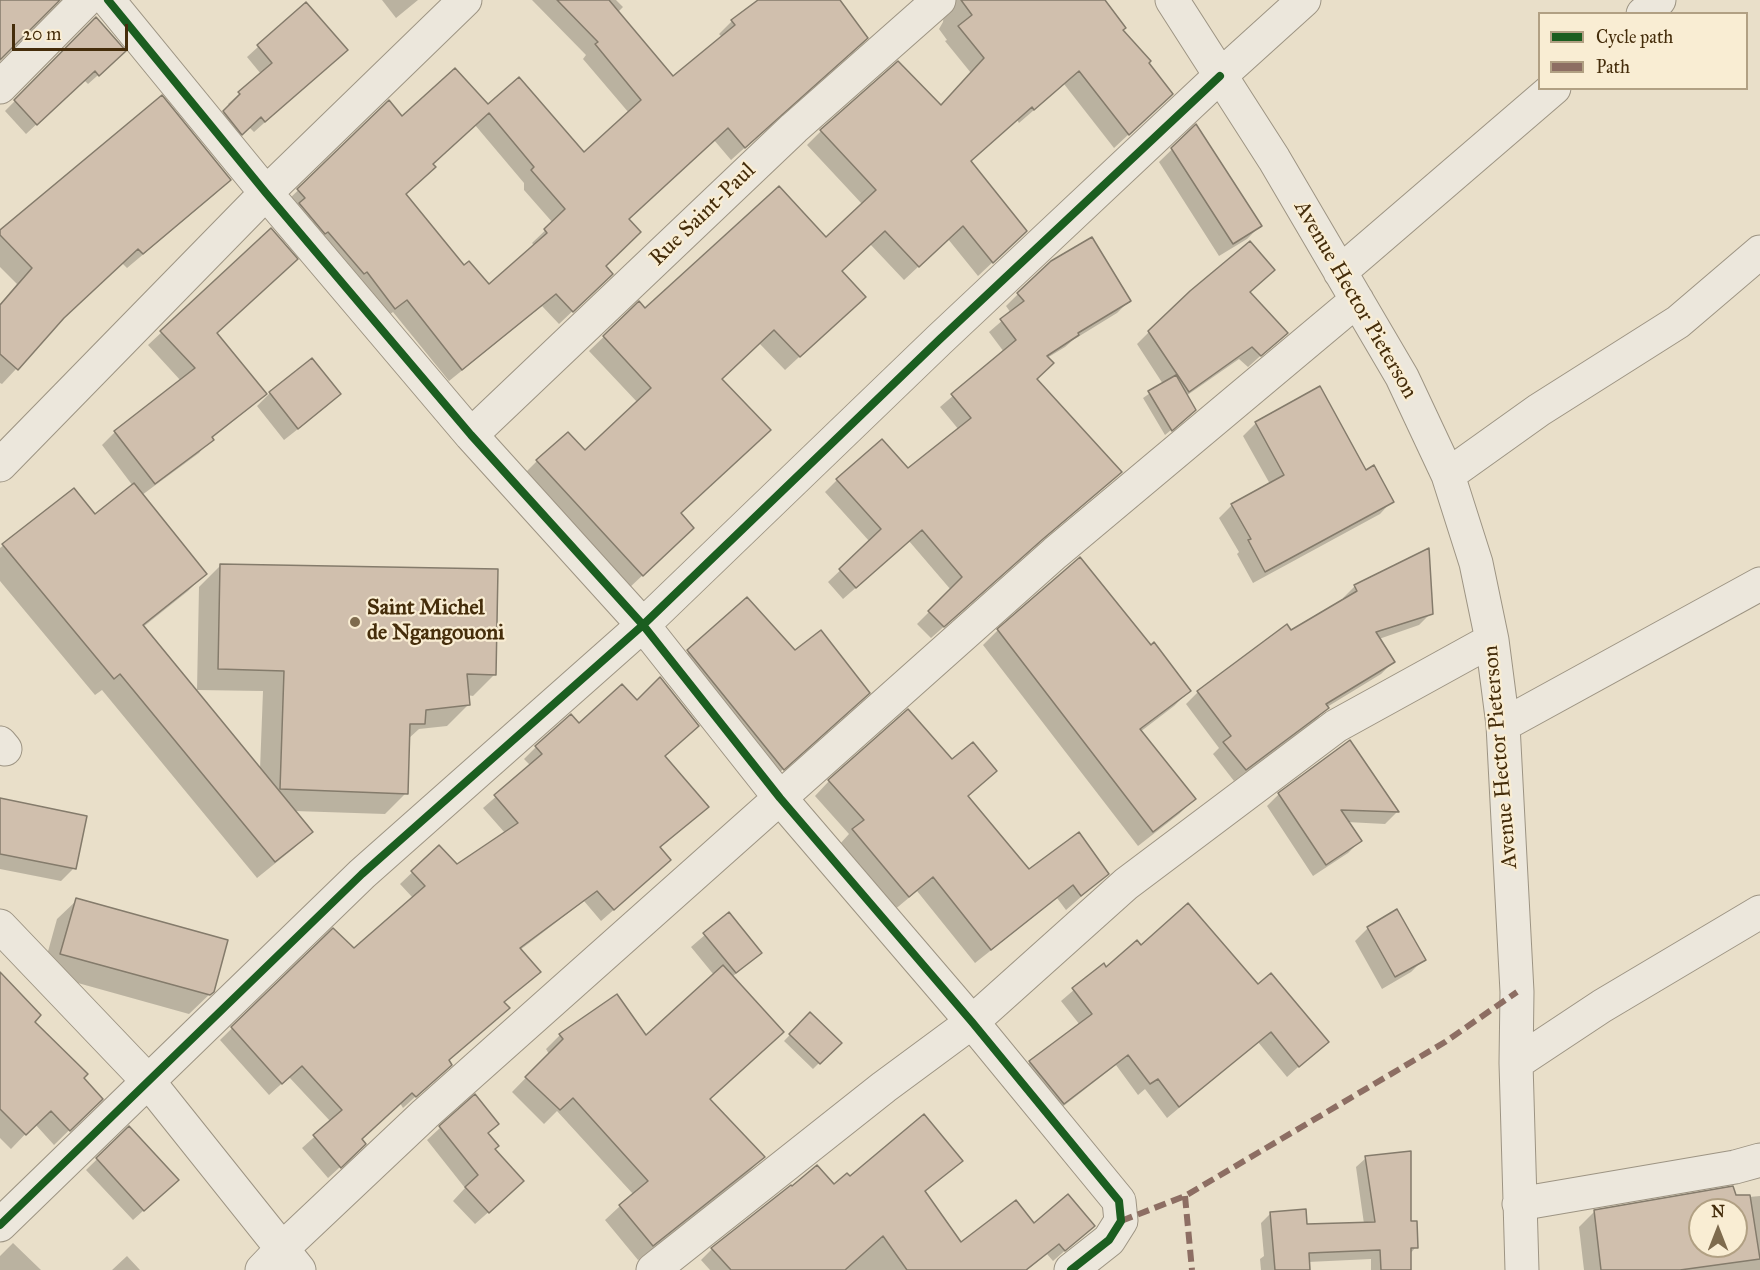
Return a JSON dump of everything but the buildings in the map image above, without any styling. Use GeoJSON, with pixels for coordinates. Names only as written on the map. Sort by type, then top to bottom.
{"type":"FeatureCollection","features":[{"type":"Feature","properties":{"kind":"street"},"geometry":{"type":"LineString","coordinates":[[0,87],[87,0]]}},
{"type":"Feature","properties":{"kind":"street"},"geometry":{"type":"LineString","coordinates":[[108,0],[266,193],[471,435],[643,625],[780,798],[972,1022],[1119,1201],[1121,1221],[1109,1240],[1071,1270]]}},
{"type":"Feature","properties":{"kind":"street"},"geometry":{"type":"LineString","coordinates":[[0,465],[266,193],[465,0]]}},
{"type":"Feature","properties":{"kind":"street","name":"Rue Saint-Paul"},"geometry":{"type":"LineString","coordinates":[[471,435],[794,128],[939,0]]}},
{"type":"Feature","properties":{"kind":"street","name":"Avenue Hector Pieterson"},"geometry":{"type":"LineString","coordinates":[[1172,0],[1274,159],[1402,377],[1448,475],[1476,563],[1492,640],[1503,725],[1517,992],[1516,1063],[1522,1270]]}},
{"type":"Feature","properties":{"kind":"street"},"geometry":{"type":"LineString","coordinates":[[0,1225],[362,874],[643,625],[948,332],[1304,0]]}},
{"type":"Feature","properties":{"kind":"street"},"geometry":{"type":"LineString","coordinates":[[1644,12],[1659,0]]}},
{"type":"Feature","properties":{"kind":"street"},"geometry":{"type":"LineString","coordinates":[[1340,272],[1552,90]]}},
{"type":"Feature","properties":{"kind":"street"},"geometry":{"type":"LineString","coordinates":[[1448,475],[1539,410],[1678,322],[1760,252]]}},
{"type":"Feature","properties":{"kind":"street"},"geometry":{"type":"LineString","coordinates":[[0,926],[148,1081],[281,1263],[425,1114],[1055,553],[1357,300]]}},
{"type":"Feature","properties":{"kind":"street"},"geometry":{"type":"LineString","coordinates":[[1503,725],[1760,584]]}},
{"type":"Feature","properties":{"kind":"street"},"geometry":{"type":"LineString","coordinates":[[653,1270],[884,1087],[972,1022],[1126,884],[1336,726],[1492,640]]}},
{"type":"Feature","properties":{"kind":"street"},"geometry":{"type":"LineString","coordinates":[[1516,1063],[1602,1006],[1760,912]]}},
{"type":"Feature","properties":{"kind":"street"},"geometry":{"type":"LineString","coordinates":[[1519,1204],[1734,1167],[1760,1160]]}},
{"type":"Feature","properties":{"kind":"marked path"},"geometry":{"type":"LineString","coordinates":[[1121,1221],[1185,1196],[1445,1042],[1517,992]]}},
{"type":"Feature","properties":{"kind":"marked path"},"geometry":{"type":"LineString","coordinates":[[1185,1196],[1192,1270]]}},
{"type":"Feature","properties":{"kind":"cycle path"},"geometry":{"type":"LineString","coordinates":[[108,0],[266,193],[471,435],[643,625],[780,798],[972,1022],[1119,1201],[1121,1221],[1109,1240],[1071,1270]]}},
{"type":"Feature","properties":{"kind":"cycle path"},"geometry":{"type":"LineString","coordinates":[[0,1225],[362,874],[643,625],[939,340],[1220,76]]}},
{"type":"Feature","properties":{"kind":"place","name":"Saint Michel de Ngangouoni"},"geometry":{"type":"Point","coordinates":[355,622]}}]}
